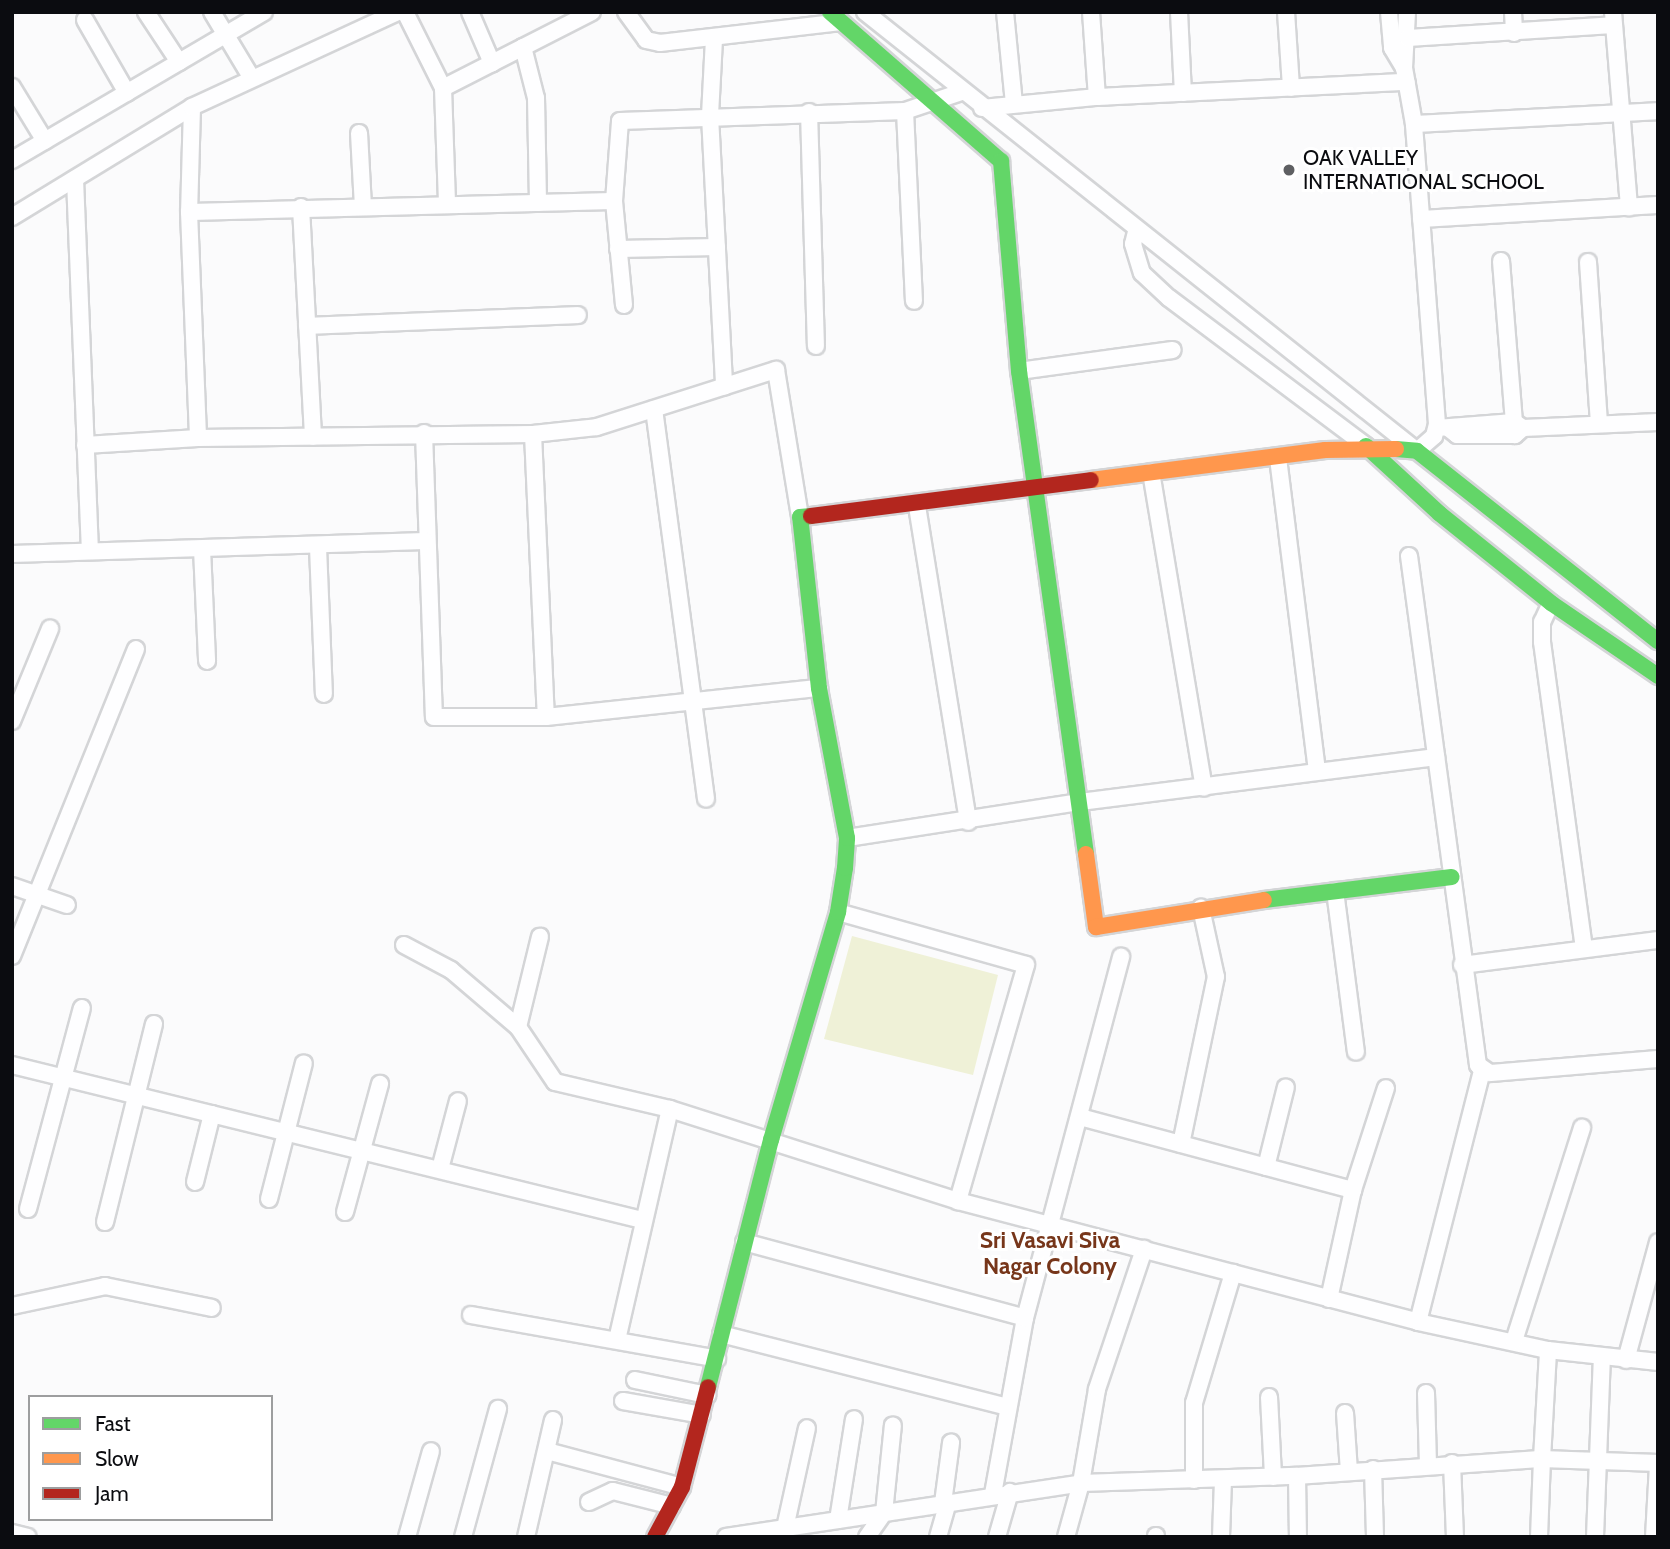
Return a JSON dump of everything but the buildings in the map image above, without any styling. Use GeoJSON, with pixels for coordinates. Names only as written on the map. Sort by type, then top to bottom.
{"type":"FeatureCollection","features":[{"type":"Feature","properties":{"kind":"street"},"geometry":{"type":"LineString","coordinates":[[146,12],[179,62]]}},
{"type":"Feature","properties":{"kind":"street"},"geometry":{"type":"LineString","coordinates":[[212,12],[223,36],[251,77]]}},
{"type":"Feature","properties":{"kind":"street"},"geometry":{"type":"LineString","coordinates":[[12,160],[264,12]]}},
{"type":"Feature","properties":{"kind":"street"},"geometry":{"type":"LineString","coordinates":[[12,217],[192,107],[251,77],[398,12]]}},
{"type":"Feature","properties":{"kind":"street"},"geometry":{"type":"LineString","coordinates":[[405,12],[443,88],[447,204]]}},
{"type":"Feature","properties":{"kind":"street"},"geometry":{"type":"LineString","coordinates":[[470,12],[492,63]]}},
{"type":"Feature","properties":{"kind":"street"},"geometry":{"type":"LineString","coordinates":[[443,88],[592,12]]}},
{"type":"Feature","properties":{"kind":"street"},"geometry":{"type":"LineString","coordinates":[[626,12],[651,43],[714,39],[853,20],[948,97],[1001,161],[1019,371],[1096,927],[1201,908],[1452,877]]}},
{"type":"Feature","properties":{"kind":"street"},"geometry":{"type":"LineString","coordinates":[[1005,12],[1014,104]]}},
{"type":"Feature","properties":{"kind":"street"},"geometry":{"type":"LineString","coordinates":[[1091,12],[1097,97]]}},
{"type":"Feature","properties":{"kind":"street"},"geometry":{"type":"LineString","coordinates":[[1179,12],[1184,93]]}},
{"type":"Feature","properties":{"kind":"street"},"geometry":{"type":"LineString","coordinates":[[1286,12],[1291,88]]}},
{"type":"Feature","properties":{"kind":"street"},"geometry":{"type":"LineString","coordinates":[[1389,12],[1392,48],[1406,75]]}},
{"type":"Feature","properties":{"kind":"street"},"geometry":{"type":"LineString","coordinates":[[1407,12],[1406,75],[1414,124],[1443,428]]}},
{"type":"Feature","properties":{"kind":"street"},"geometry":{"type":"LineString","coordinates":[[1513,12],[1514,33]]}},
{"type":"Feature","properties":{"kind":"street"},"geometry":{"type":"LineString","coordinates":[[1408,38],[1514,33],[1613,19],[1629,207]]}},
{"type":"Feature","properties":{"kind":"street"},"geometry":{"type":"LineString","coordinates":[[85,20],[127,93]]}},
{"type":"Feature","properties":{"kind":"street"},"geometry":{"type":"LineString","coordinates":[[853,20],[948,97],[982,108],[1658,641]]}},
{"type":"Feature","properties":{"kind":"street"},"geometry":{"type":"LineString","coordinates":[[714,39],[710,116],[724,387]]}},
{"type":"Feature","properties":{"kind":"street"},"geometry":{"type":"LineString","coordinates":[[523,47],[536,98],[538,203]]}},
{"type":"Feature","properties":{"kind":"street"},"geometry":{"type":"LineString","coordinates":[[982,108],[1097,97],[1291,88],[1406,75]]}},
{"type":"Feature","properties":{"kind":"street"},"geometry":{"type":"LineString","coordinates":[[12,87],[45,141]]}},
{"type":"Feature","properties":{"kind":"street"},"geometry":{"type":"LineString","coordinates":[[624,305],[614,201],[620,121],[809,111],[905,111],[948,97]]}},
{"type":"Feature","properties":{"kind":"street"},"geometry":{"type":"LineString","coordinates":[[192,107],[190,212],[198,438]]}},
{"type":"Feature","properties":{"kind":"street"},"geometry":{"type":"LineString","coordinates":[[809,111],[816,346]]}},
{"type":"Feature","properties":{"kind":"street"},"geometry":{"type":"LineString","coordinates":[[905,111],[914,301]]}},
{"type":"Feature","properties":{"kind":"street"},"geometry":{"type":"LineString","coordinates":[[1414,124],[1658,111]]}},
{"type":"Feature","properties":{"kind":"street"},"geometry":{"type":"LineString","coordinates":[[359,133],[363,206]]}},
{"type":"Feature","properties":{"kind":"street"},"geometry":{"type":"LineString","coordinates":[[75,178],[90,550]]}},
{"type":"Feature","properties":{"kind":"street"},"geometry":{"type":"LineString","coordinates":[[190,212],[301,207],[614,201]]}},
{"type":"Feature","properties":{"kind":"street"},"geometry":{"type":"LineString","coordinates":[[1421,219],[1658,205]]}},
{"type":"Feature","properties":{"kind":"street"},"geometry":{"type":"LineString","coordinates":[[301,207],[313,437]]}},
{"type":"Feature","properties":{"kind":"street"},"geometry":{"type":"LineString","coordinates":[[1136,232],[1135,255],[1151,281],[1305,405],[1366,446],[1547,612],[1658,676]]}},
{"type":"Feature","properties":{"kind":"street"},"geometry":{"type":"LineString","coordinates":[[618,249],[717,247]]}},
{"type":"Feature","properties":{"kind":"street"},"geometry":{"type":"LineString","coordinates":[[1443,428],[1457,435],[1515,435],[1518,425],[1501,261]]}},
{"type":"Feature","properties":{"kind":"street"},"geometry":{"type":"LineString","coordinates":[[1588,262],[1598,424]]}},
{"type":"Feature","properties":{"kind":"street"},"geometry":{"type":"LineString","coordinates":[[307,326],[578,315]]}},
{"type":"Feature","properties":{"kind":"street"},"geometry":{"type":"LineString","coordinates":[[1019,371],[1173,350]]}},
{"type":"Feature","properties":{"kind":"street"},"geometry":{"type":"LineString","coordinates":[[85,445],[198,438],[424,433],[533,434],[597,427],[776,370],[800,517],[819,688],[847,838],[838,912],[771,1140],[682,1488],[655,1537]]}},
{"type":"Feature","properties":{"kind":"street"},"geometry":{"type":"LineString","coordinates":[[654,409],[695,699],[706,799]]}},
{"type":"Feature","properties":{"kind":"street"},"geometry":{"type":"LineString","coordinates":[[1518,425],[1658,422]]}},
{"type":"Feature","properties":{"kind":"street"},"geometry":{"type":"LineString","coordinates":[[800,517],[917,506],[1151,472],[1366,446],[1417,451],[1443,428]]}},
{"type":"Feature","properties":{"kind":"street"},"geometry":{"type":"LineString","coordinates":[[424,433],[425,541],[435,717],[546,717],[695,699],[819,688]]}},
{"type":"Feature","properties":{"kind":"street"},"geometry":{"type":"LineString","coordinates":[[533,434],[546,717]]}},
{"type":"Feature","properties":{"kind":"street"},"geometry":{"type":"LineString","coordinates":[[1278,458],[1317,771]]}},
{"type":"Feature","properties":{"kind":"street"},"geometry":{"type":"LineString","coordinates":[[1151,472],[1204,788]]}},
{"type":"Feature","properties":{"kind":"street"},"geometry":{"type":"LineString","coordinates":[[917,506],[968,822]]}},
{"type":"Feature","properties":{"kind":"street"},"geometry":{"type":"LineString","coordinates":[[12,554],[90,550],[318,547],[425,541]]}},
{"type":"Feature","properties":{"kind":"street"},"geometry":{"type":"LineString","coordinates":[[318,547],[324,694]]}},
{"type":"Feature","properties":{"kind":"street"},"geometry":{"type":"LineString","coordinates":[[202,549],[206,662]]}},
{"type":"Feature","properties":{"kind":"street"},"geometry":{"type":"LineString","coordinates":[[1409,556],[1462,965],[1482,1071],[1418,1322]]}},
{"type":"Feature","properties":{"kind":"street"},"geometry":{"type":"LineString","coordinates":[[1547,612],[1584,948]]}},
{"type":"Feature","properties":{"kind":"street"},"geometry":{"type":"LineString","coordinates":[[12,721],[50,629]]}},
{"type":"Feature","properties":{"kind":"street"},"geometry":{"type":"LineString","coordinates":[[12,956],[136,649]]}},
{"type":"Feature","properties":{"kind":"street"},"geometry":{"type":"LineString","coordinates":[[847,838],[968,822],[1080,802],[1436,758]]}},
{"type":"Feature","properties":{"kind":"street"},"geometry":{"type":"LineString","coordinates":[[12,886],[67,905]]}},
{"type":"Feature","properties":{"kind":"street"},"geometry":{"type":"LineString","coordinates":[[1335,891],[1356,1052]]}},
{"type":"Feature","properties":{"kind":"street"},"geometry":{"type":"LineString","coordinates":[[1181,1144],[1216,976],[1201,908]]}},
{"type":"Feature","properties":{"kind":"street"},"geometry":{"type":"LineString","coordinates":[[838,912],[1026,965],[958,1200]]}},
{"type":"Feature","properties":{"kind":"street"},"geometry":{"type":"LineString","coordinates":[[517,1027],[540,937]]}},
{"type":"Feature","properties":{"kind":"street"},"geometry":{"type":"LineString","coordinates":[[1462,965],[1658,940]]}},
{"type":"Feature","properties":{"kind":"street"},"geometry":{"type":"LineString","coordinates":[[404,945],[450,970],[517,1027],[555,1082],[670,1109],[958,1200],[1418,1322],[1548,1350],[1658,1362]]}},
{"type":"Feature","properties":{"kind":"street"},"geometry":{"type":"LineString","coordinates":[[998,1537],[1007,1407],[1025,1318],[1052,1225],[1121,957]]}},
{"type":"Feature","properties":{"kind":"street"},"geometry":{"type":"LineString","coordinates":[[28,1209],[60,1077],[82,1008]]}},
{"type":"Feature","properties":{"kind":"street"},"geometry":{"type":"LineString","coordinates":[[105,1222],[155,1024]]}},
{"type":"Feature","properties":{"kind":"street"},"geometry":{"type":"LineString","coordinates":[[1482,1071],[1658,1059]]}},
{"type":"Feature","properties":{"kind":"street"},"geometry":{"type":"LineString","coordinates":[[269,1199],[304,1063]]}},
{"type":"Feature","properties":{"kind":"street"},"geometry":{"type":"LineString","coordinates":[[13,1067],[287,1131],[642,1220]]}},
{"type":"Feature","properties":{"kind":"street"},"geometry":{"type":"LineString","coordinates":[[345,1212],[380,1084]]}},
{"type":"Feature","properties":{"kind":"street"},"geometry":{"type":"LineString","coordinates":[[1266,1167],[1286,1087]]}},
{"type":"Feature","properties":{"kind":"street"},"geometry":{"type":"LineString","coordinates":[[1329,1299],[1353,1190],[1386,1088]]}},
{"type":"Feature","properties":{"kind":"street"},"geometry":{"type":"LineString","coordinates":[[440,1170],[458,1101]]}},
{"type":"Feature","properties":{"kind":"street"},"geometry":{"type":"LineString","coordinates":[[617,1340],[642,1220],[670,1109]]}},
{"type":"Feature","properties":{"kind":"street"},"geometry":{"type":"LineString","coordinates":[[195,1182],[212,1115]]}},
{"type":"Feature","properties":{"kind":"street"},"geometry":{"type":"LineString","coordinates":[[1080,1117],[1353,1190]]}},
{"type":"Feature","properties":{"kind":"street"},"geometry":{"type":"LineString","coordinates":[[1514,1341],[1581,1128]]}},
{"type":"Feature","properties":{"kind":"street"},"geometry":{"type":"LineString","coordinates":[[1626,1360],[1658,1241]]}},
{"type":"Feature","properties":{"kind":"street"},"geometry":{"type":"LineString","coordinates":[[744,1242],[1025,1318]]}},
{"type":"Feature","properties":{"kind":"street"},"geometry":{"type":"LineString","coordinates":[[1066,1537],[1081,1483],[1097,1389],[1144,1249]]}},
{"type":"Feature","properties":{"kind":"street"},"geometry":{"type":"LineString","coordinates":[[1194,1480],[1194,1404],[1233,1273]]}},
{"type":"Feature","properties":{"kind":"street"},"geometry":{"type":"LineString","coordinates":[[12,1306],[106,1286],[212,1308]]}},
{"type":"Feature","properties":{"kind":"street"},"geometry":{"type":"LineString","coordinates":[[471,1315],[717,1359]]}},
{"type":"Feature","properties":{"kind":"street"},"geometry":{"type":"LineString","coordinates":[[721,1334],[1007,1407]]}},
{"type":"Feature","properties":{"kind":"street"},"geometry":{"type":"LineString","coordinates":[[1539,1537],[1548,1350]]}},
{"type":"Feature","properties":{"kind":"street"},"geometry":{"type":"LineString","coordinates":[[1595,1537],[1602,1358]]}},
{"type":"Feature","properties":{"kind":"street"},"geometry":{"type":"LineString","coordinates":[[635,1380],[707,1395]]}},
{"type":"Feature","properties":{"kind":"street"},"geometry":{"type":"LineString","coordinates":[[1426,1393],[1428,1465]]}},
{"type":"Feature","properties":{"kind":"street"},"geometry":{"type":"LineString","coordinates":[[1269,1397],[1273,1477]]}},
{"type":"Feature","properties":{"kind":"street"},"geometry":{"type":"LineString","coordinates":[[623,1401],[702,1415]]}},
{"type":"Feature","properties":{"kind":"street"},"geometry":{"type":"LineString","coordinates":[[463,1537],[498,1409]]}},
{"type":"Feature","properties":{"kind":"street"},"geometry":{"type":"LineString","coordinates":[[1345,1413],[1349,1471]]}},
{"type":"Feature","properties":{"kind":"street"},"geometry":{"type":"LineString","coordinates":[[838,1520],[854,1419]]}},
{"type":"Feature","properties":{"kind":"street"},"geometry":{"type":"LineString","coordinates":[[526,1537],[553,1420]]}},
{"type":"Feature","properties":{"kind":"street"},"geometry":{"type":"LineString","coordinates":[[867,1537],[884,1513],[893,1425]]}},
{"type":"Feature","properties":{"kind":"street"},"geometry":{"type":"LineString","coordinates":[[787,1530],[807,1428]]}},
{"type":"Feature","properties":{"kind":"street"},"geometry":{"type":"LineString","coordinates":[[938,1537],[946,1502],[951,1443]]}},
{"type":"Feature","properties":{"kind":"street"},"geometry":{"type":"LineString","coordinates":[[407,1537],[431,1451]]}},
{"type":"Feature","properties":{"kind":"street"},"geometry":{"type":"LineString","coordinates":[[547,1451],[682,1488]]}},
{"type":"Feature","properties":{"kind":"street"},"geometry":{"type":"LineString","coordinates":[[726,1537],[787,1530],[1002,1493],[1081,1483],[1223,1480],[1542,1459],[1658,1464],[1654,1537]]}},
{"type":"Feature","properties":{"kind":"street"},"geometry":{"type":"LineString","coordinates":[[1452,1463],[1455,1537]]}},
{"type":"Feature","properties":{"kind":"street"},"geometry":{"type":"LineString","coordinates":[[1373,1469],[1375,1537]]}},
{"type":"Feature","properties":{"kind":"street"},"geometry":{"type":"LineString","coordinates":[[1297,1476],[1298,1537]]}},
{"type":"Feature","properties":{"kind":"street"},"geometry":{"type":"LineString","coordinates":[[1221,1537],[1223,1480]]}},
{"type":"Feature","properties":{"kind":"street"},"geometry":{"type":"LineString","coordinates":[[589,1502],[613,1491],[628,1492],[672,1506]]}},
{"type":"Feature","properties":{"kind":"street"},"geometry":{"type":"LineString","coordinates":[[12,1533],[28,1537]]}},
{"type":"Feature","properties":{"kind":"green space"},"geometry":{"type":"Polygon","coordinates":[[[852,936],[998,975],[973,1075],[824,1039],[852,936]]]}},
{"type":"Feature","properties":{"kind":"traffic: fast"},"geometry":{"type":"LineString","coordinates":[[830,12],[1001,161],[1019,371],[1086,854]]}},
{"type":"Feature","properties":{"kind":"traffic: fast"},"geometry":{"type":"LineString","coordinates":[[1366,446],[1440,514],[1551,603],[1658,676]]}},
{"type":"Feature","properties":{"kind":"traffic: fast"},"geometry":{"type":"LineString","coordinates":[[1396,449],[1417,451],[1658,641]]}},
{"type":"Feature","properties":{"kind":"traffic: fast"},"geometry":{"type":"LineString","coordinates":[[708,1387],[771,1140],[838,912],[845,868],[847,838],[819,688],[800,517],[811,516]]}},
{"type":"Feature","properties":{"kind":"traffic: fast"},"geometry":{"type":"LineString","coordinates":[[1264,900],[1452,877]]}},
{"type":"Feature","properties":{"kind":"traffic: slow"},"geometry":{"type":"LineString","coordinates":[[1091,480],[1325,450],[1396,449]]}},
{"type":"Feature","properties":{"kind":"traffic: slow"},"geometry":{"type":"LineString","coordinates":[[1086,854],[1096,927],[1264,900]]}},
{"type":"Feature","properties":{"kind":"traffic: jam"},"geometry":{"type":"LineString","coordinates":[[811,516],[1091,480]]}},
{"type":"Feature","properties":{"kind":"traffic: jam"},"geometry":{"type":"LineString","coordinates":[[655,1537],[682,1487],[708,1387]]}},
{"type":"Feature","properties":{"kind":"place","name":"OAK VALLEY INTERNATIONAL SCHOOL"},"geometry":{"type":"Point","coordinates":[1289,170]}},
{"type":"Feature","properties":{"kind":"district","name":"Sri Vasavi Siva Nagar Colony"},"geometry":{"type":"Point","coordinates":[1050,1253]}}]}
